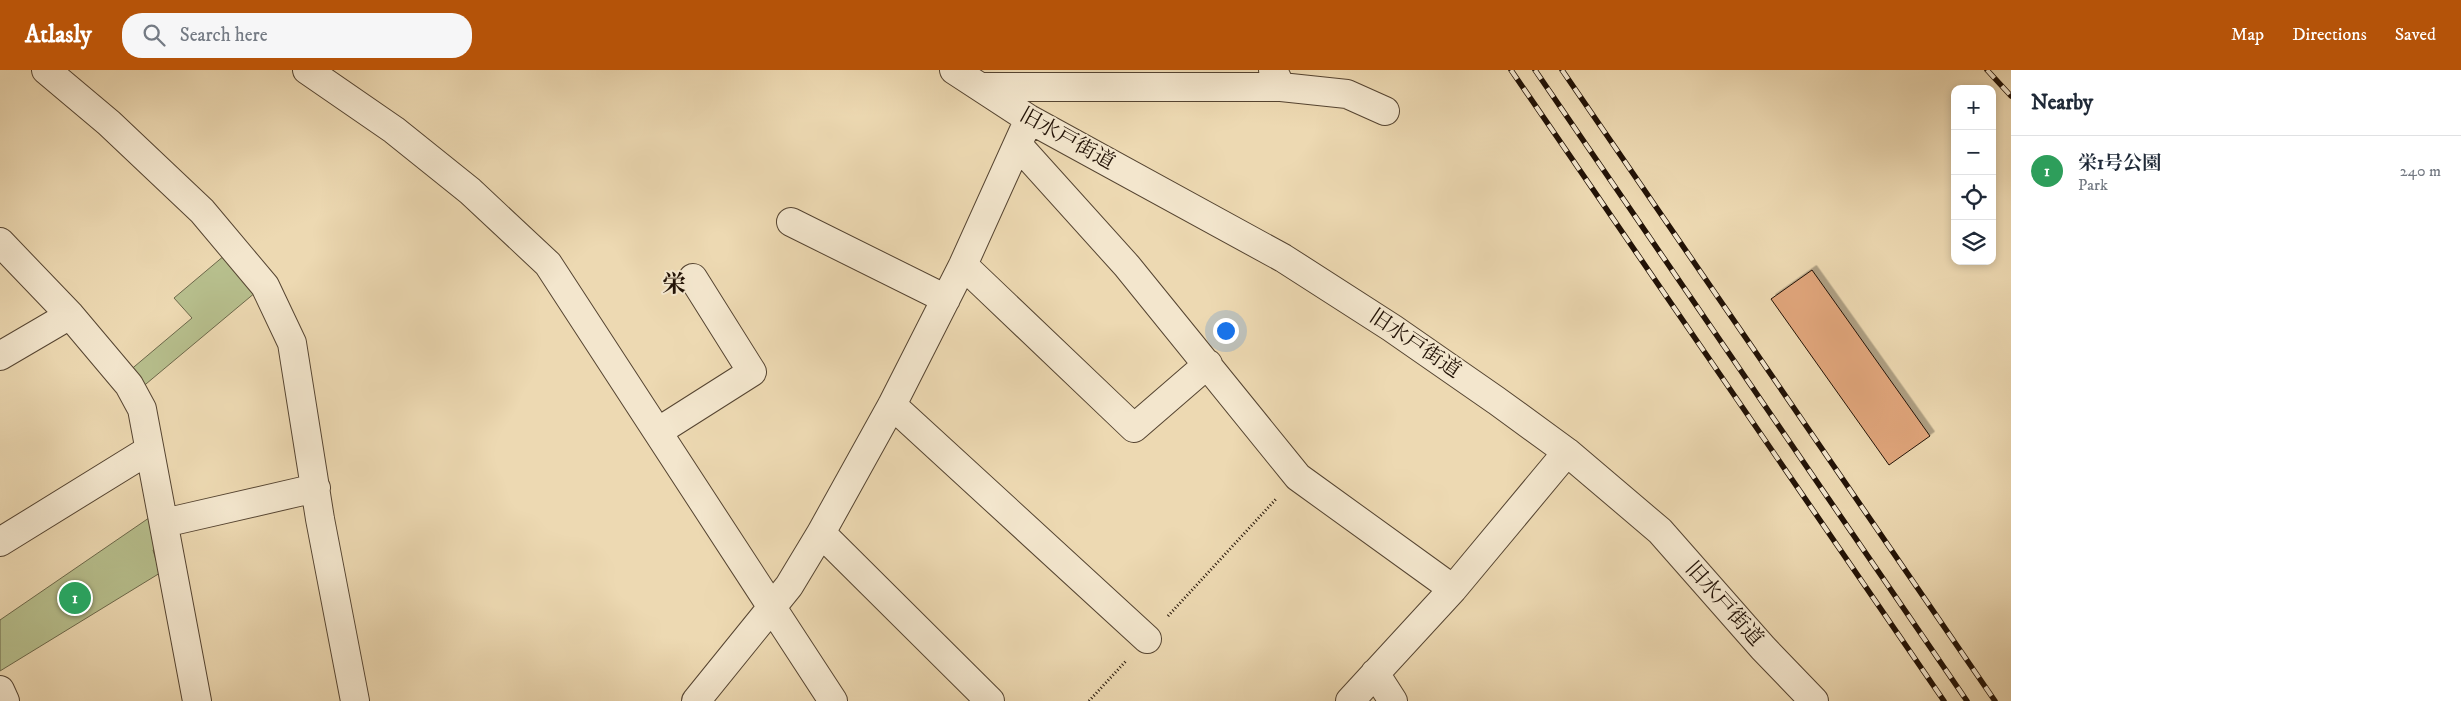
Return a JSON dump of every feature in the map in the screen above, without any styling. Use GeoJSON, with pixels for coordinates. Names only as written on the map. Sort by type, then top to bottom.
{"type":"FeatureCollection","features":[{"type":"Feature","properties":{"kind":"street"},"geometry":{"type":"LineString","coordinates":[[46,70],[109,123],[202,211],[264,286],[292,343],[355,701]]}},
{"type":"Feature","properties":{"kind":"street"},"geometry":{"type":"LineString","coordinates":[[307,70],[417,148],[470,191],[548,264],[659,432],[770,606],[834,701]]}},
{"type":"Feature","properties":{"kind":"street","name":"旧水戸街道"},"geometry":{"type":"LineString","coordinates":[[954,70],[1028,119],[1283,258],[1392,328],[1567,452],[1660,531],[1763,648],[1813,701]]}},
{"type":"Feature","properties":{"kind":"street"},"geometry":{"type":"LineString","coordinates":[[981,87],[1277,79],[1347,94],[1385,111]]}},
{"type":"Feature","properties":{"kind":"street"},"geometry":{"type":"LineString","coordinates":[[709,697],[770,606],[789,586],[821,533],[892,405],[963,265],[1028,119]]}},
{"type":"Feature","properties":{"kind":"street"},"geometry":{"type":"LineString","coordinates":[[1018,144],[1127,266],[1298,477],[1453,589]]}},
{"type":"Feature","properties":{"kind":"street"},"geometry":{"type":"LineString","coordinates":[[791,222],[946,299]]}},
{"type":"Feature","properties":{"kind":"street"},"geometry":{"type":"LineString","coordinates":[[0,242],[70,315],[134,394],[142,409],[197,701]]}},
{"type":"Feature","properties":{"kind":"street"},"geometry":{"type":"LineString","coordinates":[[963,265],[1134,428],[1208,364]]}},
{"type":"Feature","properties":{"kind":"street"},"geometry":{"type":"LineString","coordinates":[[659,432],[752,372],[693,278]]}},
{"type":"Feature","properties":{"kind":"street"},"geometry":{"type":"LineString","coordinates":[[0,356],[70,315]]}},
{"type":"Feature","properties":{"kind":"street"},"geometry":{"type":"LineString","coordinates":[[892,405],[1147,639]]}},
{"type":"Feature","properties":{"kind":"street"},"geometry":{"type":"LineString","coordinates":[[0,542],[149,450]]}},
{"type":"Feature","properties":{"kind":"street"},"geometry":{"type":"LineString","coordinates":[[1350,701],[1453,589],[1567,452]]}},
{"type":"Feature","properties":{"kind":"street"},"geometry":{"type":"LineString","coordinates":[[164,523],[316,488]]}},
{"type":"Feature","properties":{"kind":"street"},"geometry":{"type":"LineString","coordinates":[[821,533],[990,701]]}},
{"type":"Feature","properties":{"kind":"street"},"geometry":{"type":"LineString","coordinates":[[1375,673],[1393,701]]}},
{"type":"Feature","properties":{"kind":"street"},"geometry":{"type":"LineString","coordinates":[[0,690],[6,701]]}},
{"type":"Feature","properties":{"kind":"path"},"geometry":{"type":"LineString","coordinates":[[1089,701],[1298,477]]}},
{"type":"Feature","properties":{"kind":"green space"},"geometry":{"type":"Polygon","coordinates":[[[225,255],[256,292],[134,394],[122,377],[192,318],[174,298],[225,255]]]}},
{"type":"Feature","properties":{"kind":"green space"},"geometry":{"type":"Polygon","coordinates":[[[162,509],[168,544],[153,550],[160,573],[0,671],[0,620],[162,509]]]}},
{"type":"Feature","properties":{"kind":"building"},"geometry":{"type":"Polygon","coordinates":[[[1812,270],[1930,436],[1889,465],[1771,299],[1812,270]]]}},
{"type":"Feature","properties":{"kind":"railway"},"geometry":{"type":"LineString","coordinates":[[1511,70],[1944,701]]}},
{"type":"Feature","properties":{"kind":"railway"},"geometry":{"type":"LineString","coordinates":[[1535,70],[1967,701]]}},
{"type":"Feature","properties":{"kind":"railway"},"geometry":{"type":"LineString","coordinates":[[1562,70],[1995,701]]}},
{"type":"Feature","properties":{"kind":"railway"},"geometry":{"type":"LineString","coordinates":[[1987,70],[2011,96]]}},
{"type":"Feature","properties":{"kind":"place","name":"栄1号公園"},"geometry":{"type":"Point","coordinates":[75,598]}},
{"type":"Feature","properties":{"kind":"district","name":"栄"},"geometry":{"type":"Point","coordinates":[674,285]}}]}
